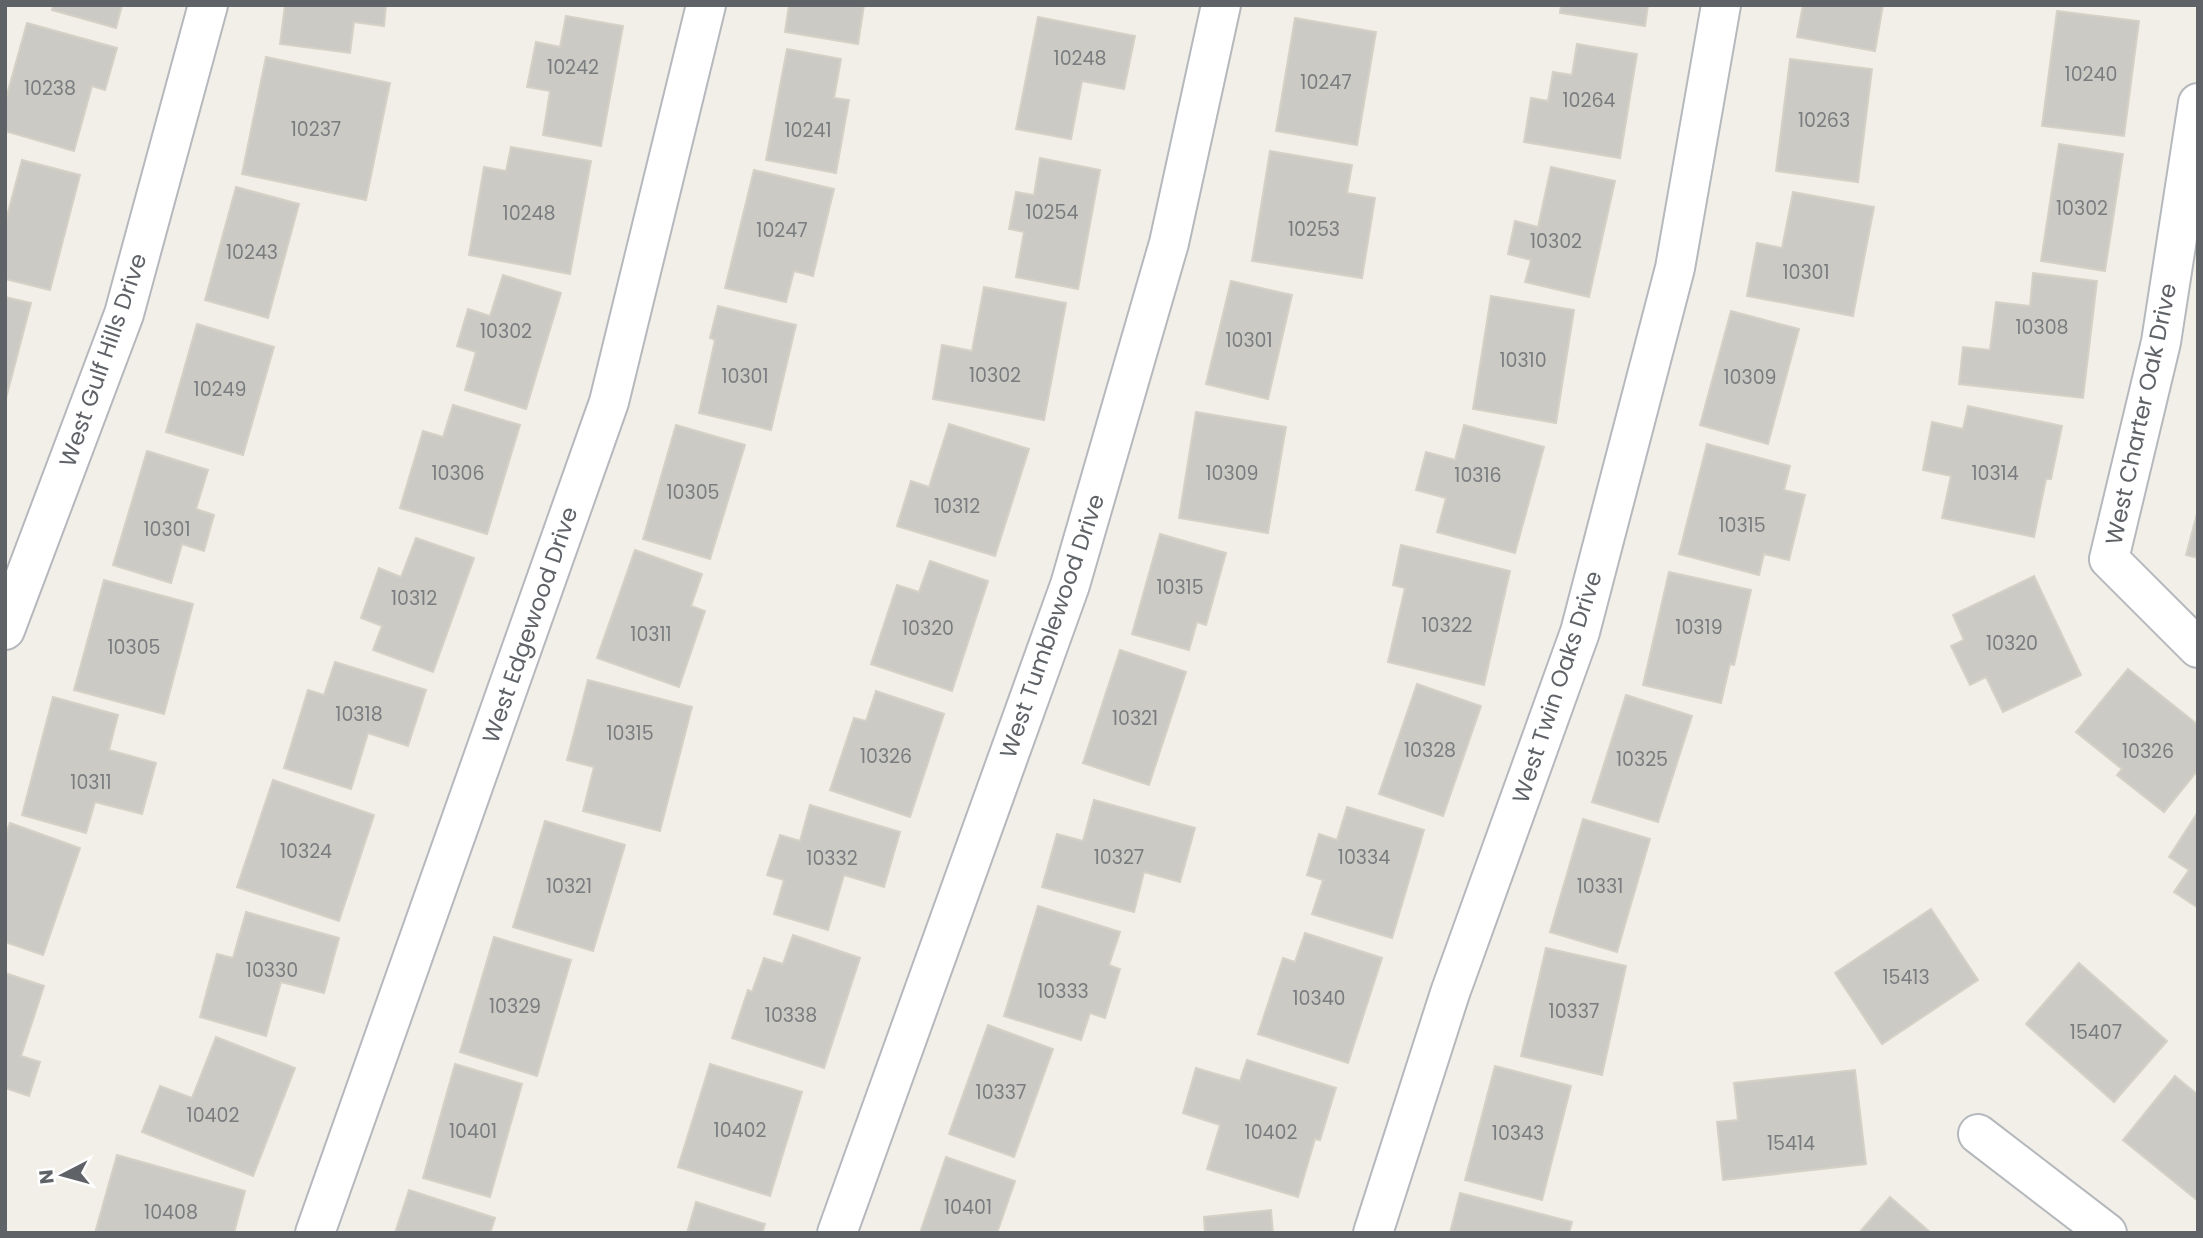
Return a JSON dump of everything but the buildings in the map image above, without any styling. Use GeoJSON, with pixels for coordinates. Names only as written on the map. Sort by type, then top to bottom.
{"type":"FeatureCollection","features":[{"type":"Feature","properties":{"kind":"street","name":"West Gulf Hills Drive"},"geometry":{"type":"LineString","coordinates":[[5,630],[124,314],[208,5]]}},
{"type":"Feature","properties":{"kind":"street","name":"West Edgewood Drive"},"geometry":{"type":"LineString","coordinates":[[315,1233],[609,402],[706,5]]}},
{"type":"Feature","properties":{"kind":"street","name":"West Tumblewood Drive"},"geometry":{"type":"LineString","coordinates":[[837,1233],[1070,584],[1169,243],[1221,5]]}},
{"type":"Feature","properties":{"kind":"street","name":"West Twin Oaks Drive"},"geometry":{"type":"LineString","coordinates":[[1373,1233],[1450,993],[1580,632],[1675,268],[1721,5]]}},
{"type":"Feature","properties":{"kind":"street","name":"West Charter Oak Drive"},"geometry":{"type":"LineString","coordinates":[[2198,103],[2161,342],[2109,559],[2198,648]]}},
{"type":"Feature","properties":{"kind":"street"},"geometry":{"type":"LineString","coordinates":[[1978,1134],[2107,1233]]}}]}
